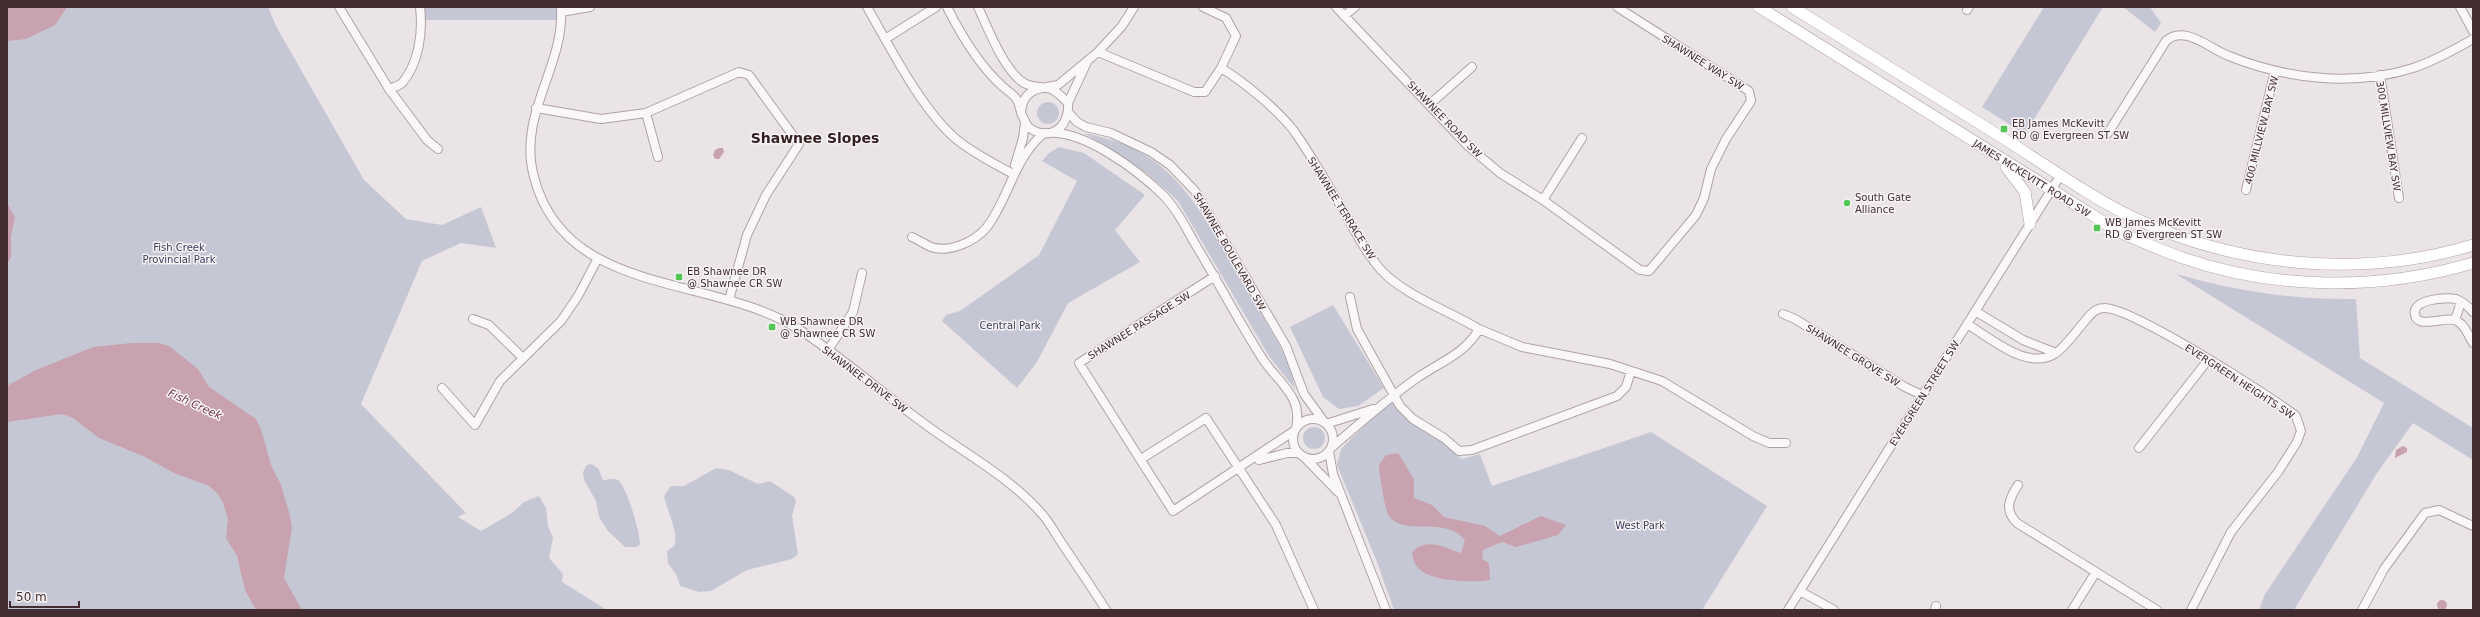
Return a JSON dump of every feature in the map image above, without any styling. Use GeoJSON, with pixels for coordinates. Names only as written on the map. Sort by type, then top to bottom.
{"type":"FeatureCollection","features":[{"type":"Feature","properties":{"kind":"main road","name":"JAMES MCKEVITT ROAD SW"},"geometry":{"type":"LineString","coordinates":[[1759,7],[2121,233],[2181,257],[2251,275],[2304,282],[2372,282],[2428,274],[2473,263]]}},
{"type":"Feature","properties":{"kind":"main road","name":"JAMES MCKEVITT ROAD SW"},"geometry":{"type":"LineString","coordinates":[[1792,7],[2060,176],[2131,216],[2186,240],[2266,259],[2314,264],[2388,262],[2473,245]]}},
{"type":"Feature","properties":{"kind":"main road"},"geometry":{"type":"LineString","coordinates":[[1998,157],[2025,192],[2030,224]]}},
{"type":"Feature","properties":{"kind":"street"},"geometry":{"type":"LineString","coordinates":[[339,7],[388,89],[427,140],[438,149]]}},
{"type":"Feature","properties":{"kind":"street"},"geometry":{"type":"LineString","coordinates":[[388,89],[402,83],[415,59],[420,40],[420,7]]}},
{"type":"Feature","properties":{"kind":"street"},"geometry":{"type":"LineString","coordinates":[[561,9],[590,7]]}},
{"type":"Feature","properties":{"kind":"street"},"geometry":{"type":"LineString","coordinates":[[867,7],[923,100],[954,137],[969,150],[1013,174]]}},
{"type":"Feature","properties":{"kind":"street"},"geometry":{"type":"LineString","coordinates":[[885,39],[936,7]]}},
{"type":"Feature","properties":{"kind":"street"},"geometry":{"type":"LineString","coordinates":[[947,7],[976,55],[993,77],[1016,98],[1025,123],[1033,131],[1046,133],[1060,132],[1084,139],[1149,182],[1174,209],[1215,276],[1262,358],[1294,401],[1298,414],[1293,442],[1301,455],[1341,494]]}},
{"type":"Feature","properties":{"kind":"street"},"geometry":{"type":"LineString","coordinates":[[978,7],[1012,71],[1024,83],[1057,92],[1068,103]]}},
{"type":"Feature","properties":{"kind":"street"},"geometry":{"type":"LineString","coordinates":[[1021,113],[1024,98],[1035,89],[1058,85],[1098,52],[1122,26],[1134,7]]}},
{"type":"Feature","properties":{"kind":"street"},"geometry":{"type":"LineString","coordinates":[[1098,52],[1194,92],[1205,92],[1220,68],[1236,36],[1226,18],[1203,7]]}},
{"type":"Feature","properties":{"kind":"street","name":"SHAWNEE ROAD SW"},"geometry":{"type":"LineString","coordinates":[[1336,7],[1430,104],[1468,146],[1500,173],[1543,200],[1640,270],[1645,271]]}},
{"type":"Feature","properties":{"kind":"street"},"geometry":{"type":"LineString","coordinates":[[1344,16],[1355,7]]}},
{"type":"Feature","properties":{"kind":"street","name":"SHAWNEE WAY SW"},"geometry":{"type":"LineString","coordinates":[[1617,7],[1749,92],[1751,102],[1726,139],[1711,169],[1704,198],[1696,215],[1661,258],[1649,271],[1645,271]]}},
{"type":"Feature","properties":{"kind":"street"},"geometry":{"type":"LineString","coordinates":[[2460,7],[2473,31]]}},
{"type":"Feature","properties":{"kind":"street","name":"SHAWNEE DRIVE SW"},"geometry":{"type":"LineString","coordinates":[[561,9],[553,57],[536,108],[529,137],[530,158],[534,178],[544,206],[558,227],[577,247],[597,260],[620,270],[729,300],[766,313],[799,329],[922,422],[1018,490],[1043,515],[1106,610]]}},
{"type":"Feature","properties":{"kind":"street"},"geometry":{"type":"LineString","coordinates":[[2108,133],[2166,40],[2176,35],[2188,36],[2227,56],[2275,71],[2326,78],[2380,75],[2412,68],[2429,62],[2473,39]]}},
{"type":"Feature","properties":{"kind":"street"},"geometry":{"type":"LineString","coordinates":[[1013,174],[1035,141],[1046,133],[1061,128],[1069,114],[1068,103],[1090,58]]}},
{"type":"Feature","properties":{"kind":"street"},"geometry":{"type":"LineString","coordinates":[[1430,104],[1472,67]]}},
{"type":"Feature","properties":{"kind":"street","name":"SHAWNEE TERRACE SW"},"geometry":{"type":"LineString","coordinates":[[1220,68],[1236,77],[1293,130],[1364,246],[1381,270],[1401,286],[1425,301],[1449,311],[1479,329],[1522,347],[1610,364],[1662,381],[1680,390],[1764,441],[1786,443]]}},
{"type":"Feature","properties":{"kind":"street","name":"400 MILLVIEW BAY SW"},"geometry":{"type":"LineString","coordinates":[[2246,190],[2275,71]]}},
{"type":"Feature","properties":{"kind":"street"},"geometry":{"type":"LineString","coordinates":[[536,108],[600,119],[646,113],[739,72],[749,75],[799,144],[766,196],[747,235],[729,300]]}},
{"type":"Feature","properties":{"kind":"street","name":"300 MILLVIEW BAY SW"},"geometry":{"type":"LineString","coordinates":[[2380,75],[2399,198]]}},
{"type":"Feature","properties":{"kind":"street"},"geometry":{"type":"LineString","coordinates":[[646,113],[658,157]]}},
{"type":"Feature","properties":{"kind":"street","name":"SHAWNEE BOULEVARD SW"},"geometry":{"type":"LineString","coordinates":[[1069,114],[1077,122],[1086,127],[1111,133],[1152,152],[1170,165],[1195,190],[1286,346],[1304,394],[1326,423]]}},
{"type":"Feature","properties":{"kind":"street"},"geometry":{"type":"LineString","coordinates":[[912,237],[932,247],[943,248],[956,246],[978,236],[994,216],[1013,174],[1023,138],[1025,123]]}},
{"type":"Feature","properties":{"kind":"street"},"geometry":{"type":"LineString","coordinates":[[1543,200],[1582,138]]}},
{"type":"Feature","properties":{"kind":"street","name":"EVERGREEN STREET SW"},"geometry":{"type":"LineString","coordinates":[[1788,610],[2060,176]]}},
{"type":"Feature","properties":{"kind":"street"},"geometry":{"type":"LineString","coordinates":[[442,388],[475,425],[500,381],[522,357],[561,321],[578,296],[597,260]]}},
{"type":"Feature","properties":{"kind":"street"},"geometry":{"type":"LineString","coordinates":[[828,350],[852,312],[862,273]]}},
{"type":"Feature","properties":{"kind":"street","name":"SHAWNEE PASSAGE SW"},"geometry":{"type":"LineString","coordinates":[[1215,276],[1079,363],[1173,511],[1248,463]]}},
{"type":"Feature","properties":{"kind":"street"},"geometry":{"type":"LineString","coordinates":[[1350,298],[1357,330],[1393,397],[1413,419],[1444,438],[1457,449],[1464,451],[1617,396],[1626,387],[1631,372]]}},
{"type":"Feature","properties":{"kind":"street"},"geometry":{"type":"LineString","coordinates":[[2473,312],[2461,302],[2445,298],[2420,303],[2414,310],[2417,319],[2422,322],[2446,318],[2455,320],[2464,326],[2473,343]]}},
{"type":"Feature","properties":{"kind":"street"},"geometry":{"type":"LineString","coordinates":[[2455,320],[2461,302]]}},
{"type":"Feature","properties":{"kind":"street","name":"EVERGREEN HEIGHTS SW"},"geometry":{"type":"LineString","coordinates":[[2056,353],[2093,312],[2103,308],[2111,309],[2153,327],[2293,414],[2299,420],[2301,431],[2297,442],[2278,472],[2231,532],[2191,610]]}},
{"type":"Feature","properties":{"kind":"street"},"geometry":{"type":"LineString","coordinates":[[1975,311],[2023,340],[2056,353]]}},
{"type":"Feature","properties":{"kind":"street","name":"SHAWNEE GROVE SW"},"geometry":{"type":"LineString","coordinates":[[1783,314],[1796,319],[1905,387],[1922,395]]}},
{"type":"Feature","properties":{"kind":"street"},"geometry":{"type":"LineString","coordinates":[[473,319],[489,324],[522,357]]}},
{"type":"Feature","properties":{"kind":"street"},"geometry":{"type":"LineString","coordinates":[[1967,324],[2026,358],[2042,359],[2056,353]]}},
{"type":"Feature","properties":{"kind":"street"},"geometry":{"type":"LineString","coordinates":[[1248,463],[1267,457],[1301,455],[1318,458],[1377,408],[1417,378],[1462,351],[1473,339],[1479,329]]}},
{"type":"Feature","properties":{"kind":"street"},"geometry":{"type":"LineString","coordinates":[[2139,448],[2208,360]]}},
{"type":"Feature","properties":{"kind":"street"},"geometry":{"type":"LineString","coordinates":[[1248,463],[1309,419],[1326,423],[1377,408]]}},
{"type":"Feature","properties":{"kind":"street"},"geometry":{"type":"LineString","coordinates":[[1141,459],[1206,418],[1276,525],[1314,610]]}},
{"type":"Feature","properties":{"kind":"street"},"geometry":{"type":"LineString","coordinates":[[1326,423],[1333,438],[1330,449],[1333,474],[1386,610]]}},
{"type":"Feature","properties":{"kind":"street"},"geometry":{"type":"LineString","coordinates":[[2018,485],[2008,502],[2010,514],[2013,519],[2157,610]]}},
{"type":"Feature","properties":{"kind":"street"},"geometry":{"type":"LineString","coordinates":[[2362,610],[2384,569],[2425,513],[2438,510],[2473,526]]}},
{"type":"Feature","properties":{"kind":"street"},"geometry":{"type":"LineString","coordinates":[[2072,610],[2096,572]]}},
{"type":"Feature","properties":{"kind":"street"},"geometry":{"type":"LineString","coordinates":[[1800,591],[1834,610]]}},
{"type":"Feature","properties":{"kind":"green space","name":"Fish Creek Provincial Park"},"geometry":{"type":"Polygon","coordinates":[[[7,7],[268,7],[277,28],[364,180],[406,219],[442,225],[481,207],[496,248],[461,243],[422,261],[361,404],[466,513],[458,517],[481,531],[512,513],[524,502],[539,496],[546,508],[548,526],[553,538],[549,558],[563,574],[562,582],[607,610],[7,610],[7,7]]]}},
{"type":"Feature","properties":{"kind":"green space"},"geometry":{"type":"Polygon","coordinates":[[[420,7],[561,7],[560,20],[422,20],[420,7]]]}},
{"type":"Feature","properties":{"kind":"green space"},"geometry":{"type":"Polygon","coordinates":[[[2044,7],[2103,7],[2025,134],[1982,107],[2044,7]]]}},
{"type":"Feature","properties":{"kind":"green space"},"geometry":{"type":"Polygon","coordinates":[[[2123,7],[2150,7],[2161,23],[2155,32],[2123,7]]]}},
{"type":"Feature","properties":{"kind":"green space"},"geometry":{"type":"Polygon","coordinates":[[[1044,102],[1052,102],[1059,109],[1059,117],[1052,124],[1044,124],[1037,117],[1037,109],[1044,102]]]}},
{"type":"Feature","properties":{"kind":"green space"},"geometry":{"type":"Polygon","coordinates":[[[1084,133],[1112,140],[1135,149],[1154,161],[1186,192],[1214,233],[1281,348],[1291,370],[1295,389],[1269,356],[1178,201],[1148,174],[1084,133]]]}},
{"type":"Feature","properties":{"kind":"green space","name":"Central Park"},"geometry":{"type":"Polygon","coordinates":[[[1059,147],[1084,153],[1145,195],[1115,230],[1140,262],[1068,303],[1037,362],[1017,388],[942,321],[946,315],[960,311],[1039,255],[1077,181],[1042,161],[1049,153],[1059,147]]]}},
{"type":"Feature","properties":{"kind":"green space"},"geometry":{"type":"Polygon","coordinates":[[[2176,274],[2243,290],[2310,298],[2356,299],[2360,358],[2473,428],[2473,460],[2413,423],[2377,473],[2294,610],[2259,610],[2265,594],[2356,459],[2384,403],[2176,274]]]}},
{"type":"Feature","properties":{"kind":"green space"},"geometry":{"type":"Polygon","coordinates":[[[1333,305],[1384,388],[1358,406],[1339,409],[1323,397],[1290,327],[1333,305]]]}},
{"type":"Feature","properties":{"kind":"green space","name":"West Park"},"geometry":{"type":"Polygon","coordinates":[[[1391,399],[1462,459],[1480,454],[1492,486],[1651,432],[1767,506],[1702,610],[1394,610],[1377,562],[1337,465],[1341,449],[1391,399]]]}},
{"type":"Feature","properties":{"kind":"green space"},"geometry":{"type":"Polygon","coordinates":[[[1310,427],[1318,427],[1325,434],[1325,442],[1318,449],[1310,449],[1303,442],[1303,434],[1310,427]]]}},
{"type":"Feature","properties":{"kind":"green space"},"geometry":{"type":"Polygon","coordinates":[[[591,464],[598,468],[603,480],[616,479],[622,484],[629,500],[638,530],[640,544],[637,547],[625,547],[608,531],[599,517],[596,501],[584,480],[583,472],[587,465],[591,464]]]}},
{"type":"Feature","properties":{"kind":"green space"},"geometry":{"type":"Polygon","coordinates":[[[716,468],[729,470],[758,484],[770,481],[794,497],[796,501],[792,516],[798,554],[792,559],[747,570],[711,591],[699,592],[680,586],[677,576],[668,563],[667,551],[674,546],[675,535],[664,496],[671,486],[684,486],[716,468]]]}},
{"type":"Feature","properties":{"kind":"water"},"geometry":{"type":"Polygon","coordinates":[[[7,7],[67,7],[55,25],[26,39],[7,41],[7,7]]]}},
{"type":"Feature","properties":{"kind":"water"},"geometry":{"type":"Polygon","coordinates":[[[723,148],[724,152],[719,159],[715,159],[713,155],[715,150],[723,148]]]}},
{"type":"Feature","properties":{"kind":"water"},"geometry":{"type":"Polygon","coordinates":[[[7,203],[15,217],[11,236],[11,258],[7,264],[7,203]]]}},
{"type":"Feature","properties":{"kind":"water","name":"Fish Creek"},"geometry":{"type":"Polygon","coordinates":[[[132,343],[159,343],[169,346],[198,369],[209,387],[256,419],[261,429],[271,465],[281,485],[289,512],[292,527],[284,578],[302,610],[256,610],[245,590],[237,556],[226,538],[228,519],[223,503],[218,494],[209,486],[174,473],[143,456],[99,438],[73,418],[62,414],[7,422],[7,386],[36,370],[93,347],[132,343]]]}},
{"type":"Feature","properties":{"kind":"water"},"geometry":{"type":"Polygon","coordinates":[[[2403,446],[2407,448],[2407,452],[2395,458],[2396,450],[2403,446]]]}},
{"type":"Feature","properties":{"kind":"water"},"geometry":{"type":"Polygon","coordinates":[[[1398,453],[1414,479],[1414,498],[1432,505],[1444,517],[1485,526],[1500,536],[1541,516],[1566,525],[1558,535],[1516,547],[1502,542],[1483,550],[1482,559],[1489,563],[1490,580],[1454,580],[1427,574],[1416,565],[1412,552],[1418,547],[1429,544],[1442,546],[1461,553],[1465,540],[1456,532],[1446,528],[1403,525],[1395,521],[1388,514],[1382,491],[1379,465],[1386,455],[1398,453]]]}},
{"type":"Feature","properties":{"kind":"water"},"geometry":{"type":"Polygon","coordinates":[[[2440,600],[2444,600],[2446,601],[2446,609],[2440,610],[2437,607],[2437,603],[2440,600]]]}},
{"type":"Feature","properties":{"kind":"place","name":"EB James McKevitt RD @ Evergreen ST SW"},"geometry":{"type":"Point","coordinates":[2004,129]}},
{"type":"Feature","properties":{"kind":"place","name":"South Gate Alliance"},"geometry":{"type":"Point","coordinates":[1847,203]}},
{"type":"Feature","properties":{"kind":"place","name":"WB James McKevitt RD @ Evergreen ST SW"},"geometry":{"type":"Point","coordinates":[2097,228]}},
{"type":"Feature","properties":{"kind":"place","name":"EB Shawnee DR @ Shawnee CR SW"},"geometry":{"type":"Point","coordinates":[679,277]}},
{"type":"Feature","properties":{"kind":"place","name":"WB Shawnee DR @ Shawnee CR SW"},"geometry":{"type":"Point","coordinates":[772,327]}},
{"type":"Feature","properties":{"kind":"district","name":"Shawnee Slopes"},"geometry":{"type":"Point","coordinates":[815,138]}}]}
